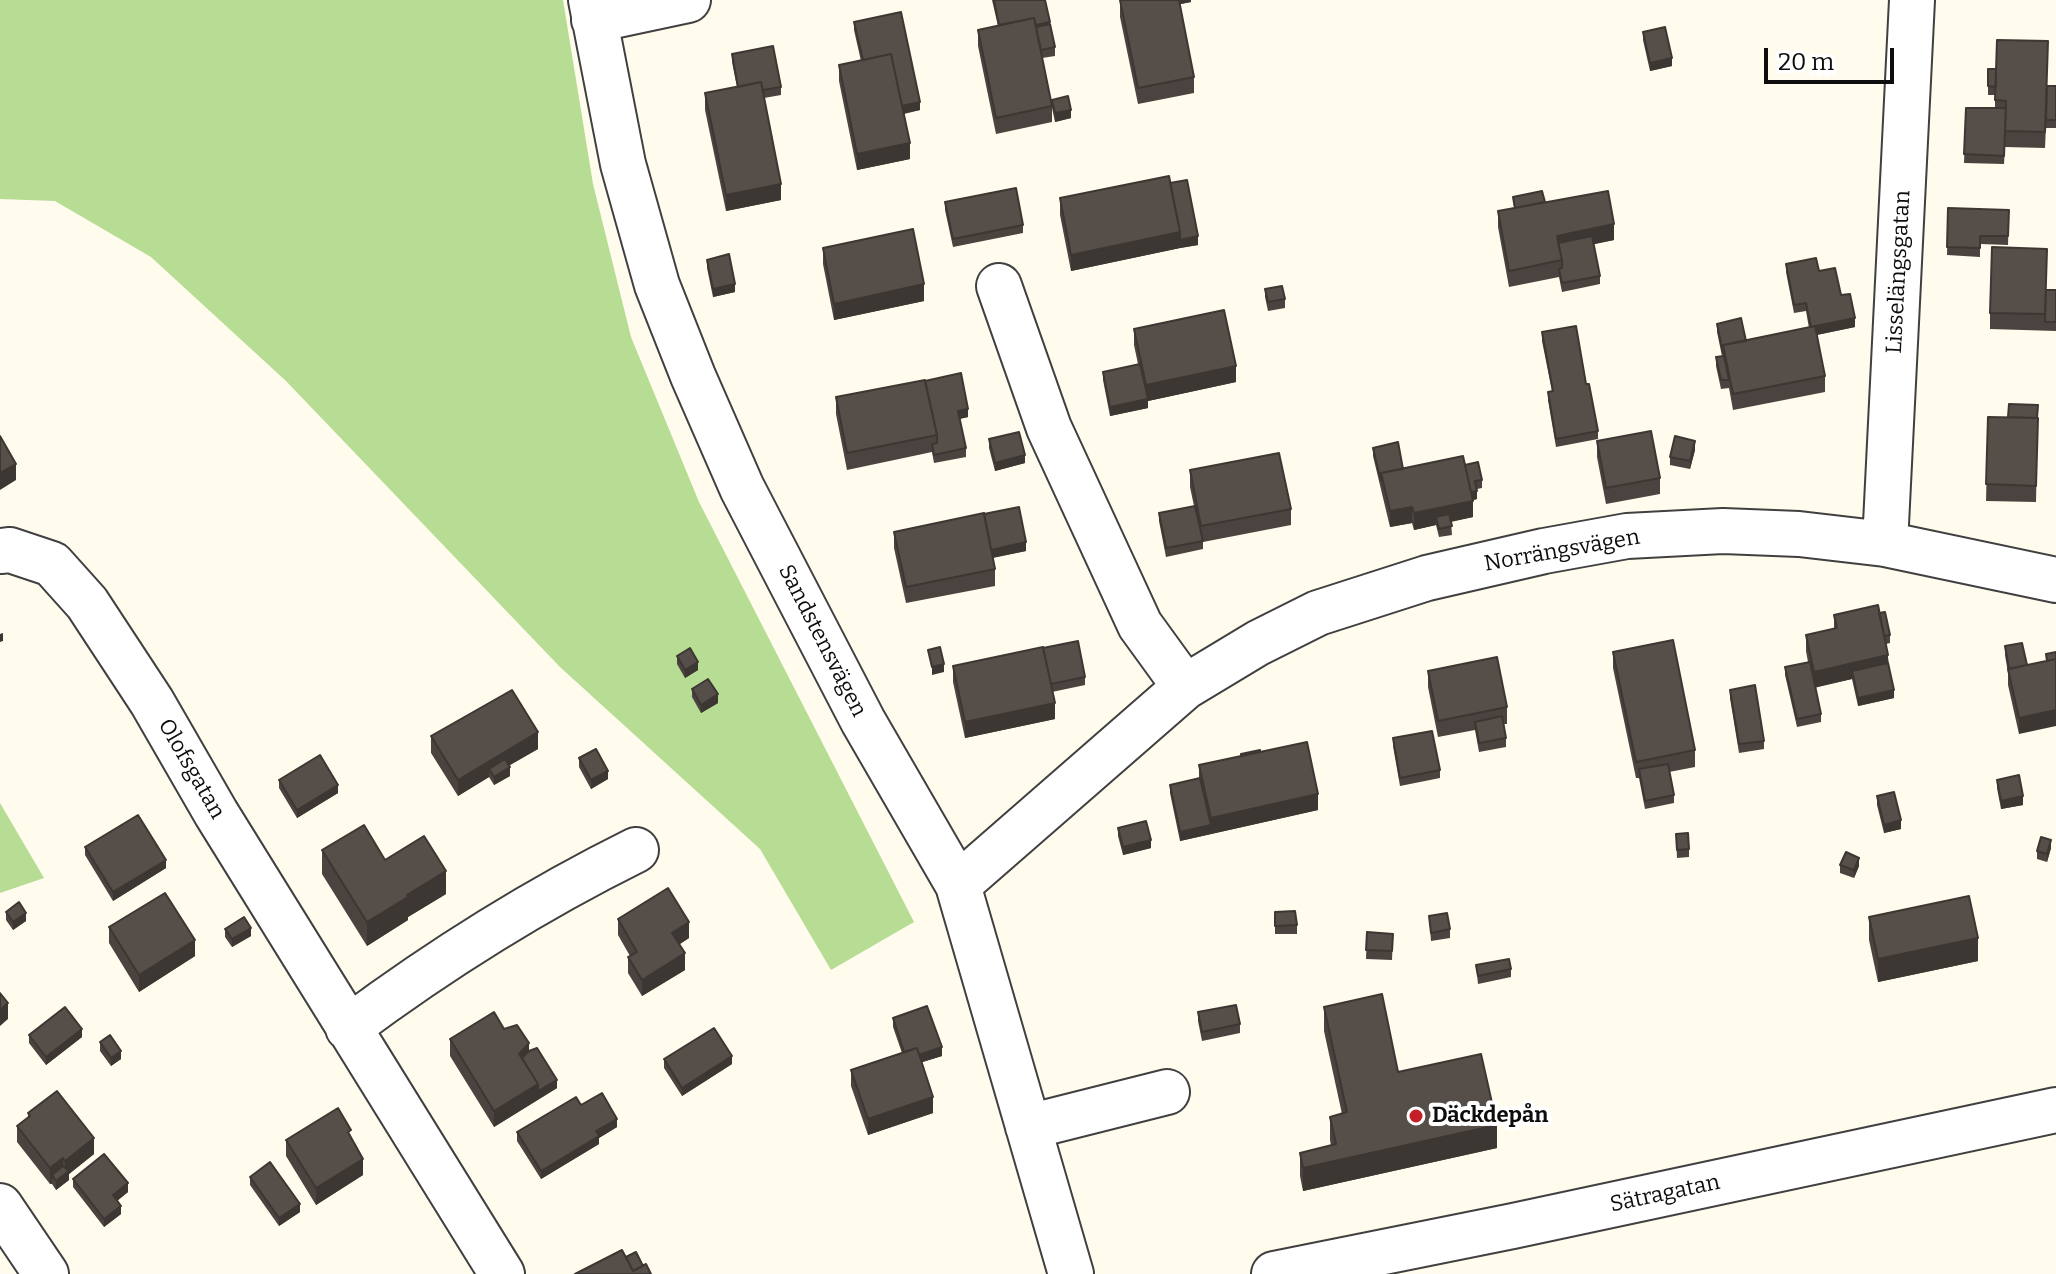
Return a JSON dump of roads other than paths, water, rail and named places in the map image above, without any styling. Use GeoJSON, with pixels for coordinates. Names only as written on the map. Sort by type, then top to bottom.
{"type":"FeatureCollection","features":[{"type":"Feature","properties":{"kind":"street"},"geometry":{"type":"LineString","coordinates":[[592,10],[688,0]]}},
{"type":"Feature","properties":{"kind":"street","name":"Lisselängsgatan"},"geometry":{"type":"LineString","coordinates":[[1885,544],[1912,0]]}},
{"type":"Feature","properties":{"kind":"street","name":"Sandstensvägen"},"geometry":{"type":"LineString","coordinates":[[592,10],[632,194],[657,285],[742,488],[856,707],[958,885],[1071,1274]]}},
{"type":"Feature","properties":{"kind":"street"},"geometry":{"type":"LineString","coordinates":[[999,286],[1049,428],[1140,625],[1185,687]]}},
{"type":"Feature","properties":{"kind":"street","name":"Norrängsvägen"},"geometry":{"type":"LineString","coordinates":[[958,885],[1185,687],[1258,643],[1318,613],[1427,578],[1627,536],[1723,531],[1799,534],[1885,544],[2056,580]]}},
{"type":"Feature","properties":{"kind":"street","name":"Olofsgatan"},"geometry":{"type":"LineString","coordinates":[[0,551],[10,550],[52,564],[87,603],[152,702],[216,813],[502,1274]]}},
{"type":"Feature","properties":{"kind":"street"},"geometry":{"type":"LineString","coordinates":[[348,1028],[399,989],[559,890],[636,850]]}},
{"type":"Feature","properties":{"kind":"street"},"geometry":{"type":"LineString","coordinates":[[1028,1127],[1167,1092]]}},
{"type":"Feature","properties":{"kind":"street","name":"Sätragatan"},"geometry":{"type":"LineString","coordinates":[[1274,1274],[2056,1110]]}},
{"type":"Feature","properties":{"kind":"street"},"geometry":{"type":"LineString","coordinates":[[0,1206],[46,1274]]}},
{"type":"Feature","properties":{"kind":"place","name":"Däckdepån"},"geometry":{"type":"Point","coordinates":[1416,1116]}}]}
